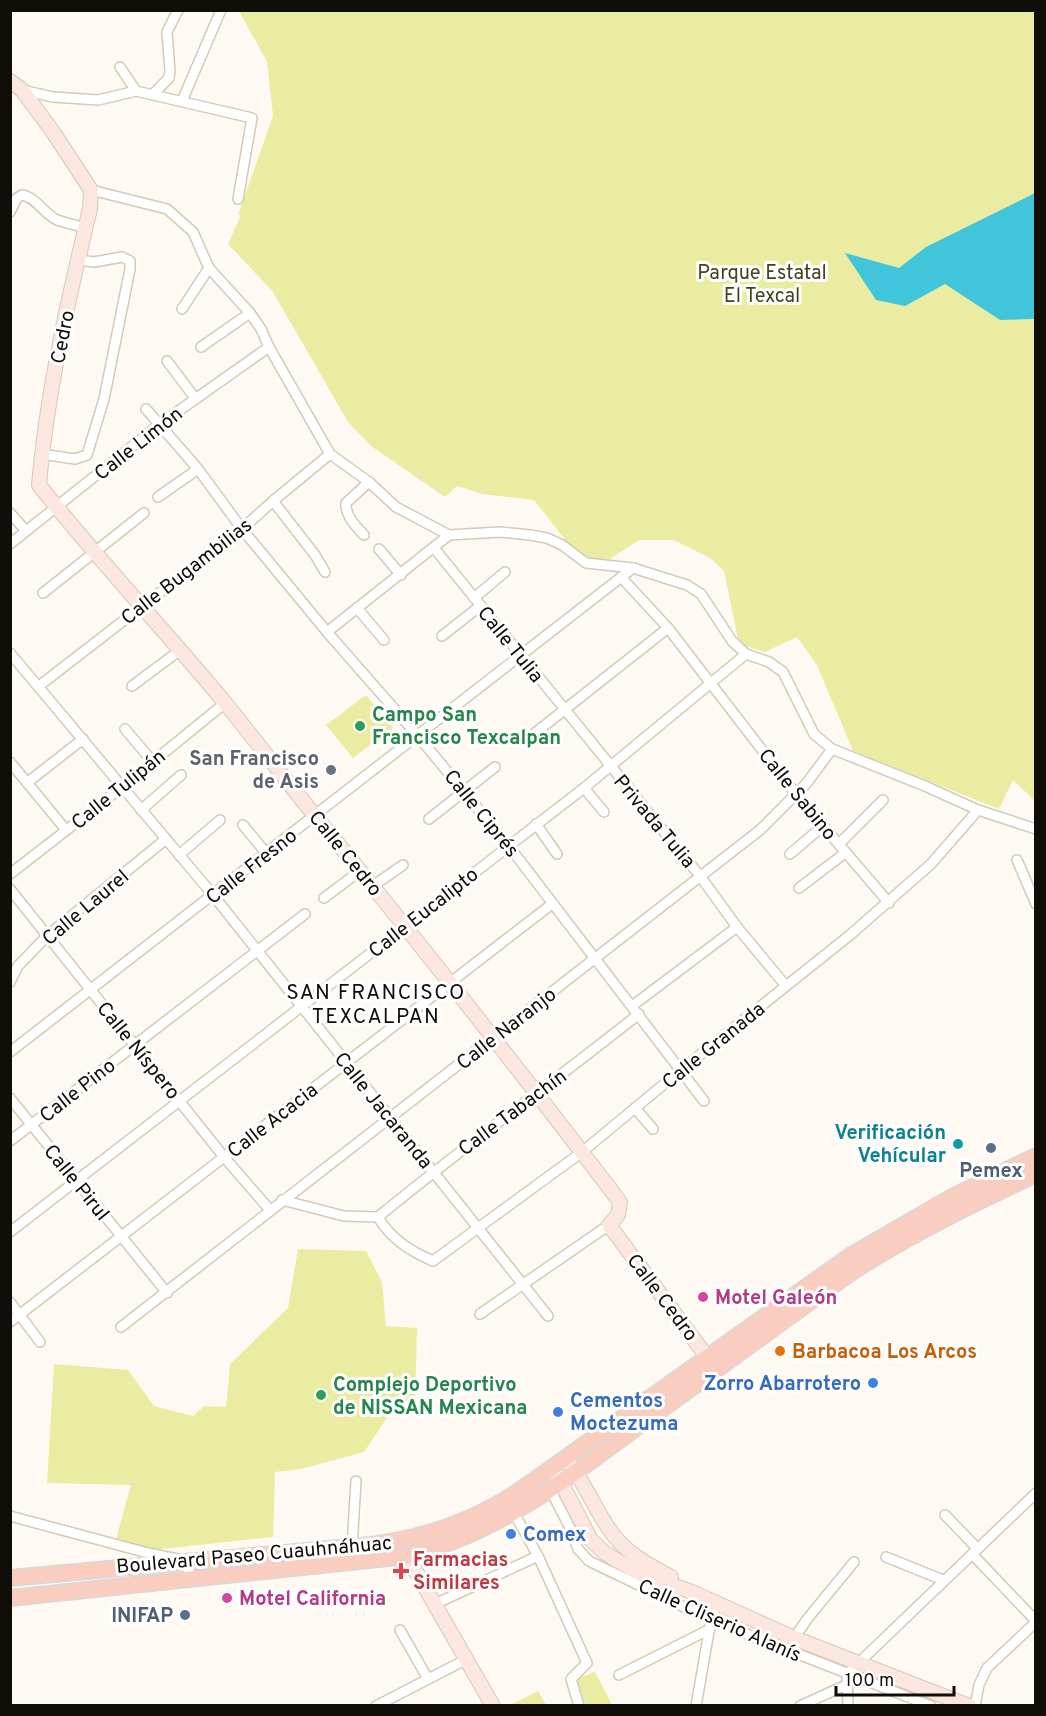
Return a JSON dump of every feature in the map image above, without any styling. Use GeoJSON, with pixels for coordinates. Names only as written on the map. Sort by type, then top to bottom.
{"type":"FeatureCollection","features":[{"type":"Feature","properties":{"kind":"main road","name":"Boulevard Paseo Cuauhnáhuac"},"geometry":{"type":"LineString","coordinates":[[10,1598],[407,1556],[471,1534],[514,1513],[576,1471],[822,1276],[887,1233],[952,1197],[1035,1156]]}},
{"type":"Feature","properties":{"kind":"main road","name":"Boulevard Paseo Cuauhnáhuac"},"geometry":{"type":"LineString","coordinates":[[10,1578],[352,1547],[403,1540],[453,1525],[499,1504],[711,1363],[892,1247],[956,1212],[1035,1174]]}},
{"type":"Feature","properties":{"kind":"street"},"geometry":{"type":"LineString","coordinates":[[152,95],[169,78],[167,32],[178,10]]}},
{"type":"Feature","properties":{"kind":"street"},"geometry":{"type":"LineString","coordinates":[[182,101],[221,10]]}},
{"type":"Feature","properties":{"kind":"street"},"geometry":{"type":"LineString","coordinates":[[120,67],[136,91]]}},
{"type":"Feature","properties":{"kind":"street"},"geometry":{"type":"LineString","coordinates":[[10,81],[22,90],[91,190],[167,209],[193,232],[209,268],[250,313],[261,329],[330,454],[369,482],[396,507],[449,536],[500,532],[547,538],[562,545],[586,563],[633,568],[687,585],[701,594],[732,641],[746,654],[769,662],[783,672],[814,735],[832,749],[978,810],[1035,829]]}},
{"type":"Feature","properties":{"kind":"street"},"geometry":{"type":"LineString","coordinates":[[22,90],[53,97],[98,100],[136,91],[252,118],[238,199]]}},
{"type":"Feature","properties":{"kind":"street","name":"Cedro"},"geometry":{"type":"LineString","coordinates":[[39,485],[57,358],[90,209],[91,190]]}},
{"type":"Feature","properties":{"kind":"street"},"geometry":{"type":"LineString","coordinates":[[10,212],[17,198],[28,195],[46,213],[57,220],[85,228]]}},
{"type":"Feature","properties":{"kind":"street"},"geometry":{"type":"LineString","coordinates":[[42,454],[75,459],[87,455],[104,399],[130,269],[130,261],[122,257],[94,262],[78,260]]}},
{"type":"Feature","properties":{"kind":"street"},"geometry":{"type":"LineString","coordinates":[[182,309],[209,268]]}},
{"type":"Feature","properties":{"kind":"street"},"geometry":{"type":"LineString","coordinates":[[201,347],[250,313]]}},
{"type":"Feature","properties":{"kind":"street","name":"Calle Limón"},"geometry":{"type":"LineString","coordinates":[[10,544],[160,424],[269,347]]}},
{"type":"Feature","properties":{"kind":"street"},"geometry":{"type":"LineString","coordinates":[[167,361],[195,398]]}},
{"type":"Feature","properties":{"kind":"street","name":"Calle Ciprés"},"geometry":{"type":"LineString","coordinates":[[146,410],[198,469],[242,529],[327,632],[418,736],[508,845],[704,1101]]}},
{"type":"Feature","properties":{"kind":"street","name":"Calle Bugambilias"},"geometry":{"type":"LineString","coordinates":[[39,686],[242,529],[330,454]]}},
{"type":"Feature","properties":{"kind":"street"},"geometry":{"type":"LineString","coordinates":[[158,497],[198,469]]}},
{"type":"Feature","properties":{"kind":"street"},"geometry":{"type":"LineString","coordinates":[[364,535],[354,525],[346,510],[346,503],[369,482]]}},
{"type":"Feature","properties":{"kind":"street","name":"Calle Cedro"},"geometry":{"type":"LineString","coordinates":[[39,485],[93,552],[225,702],[406,926],[621,1202],[618,1215],[609,1225],[711,1363]]}},
{"type":"Feature","properties":{"kind":"street"},"geometry":{"type":"LineString","coordinates":[[273,501],[315,555],[325,572]]}},
{"type":"Feature","properties":{"kind":"street"},"geometry":{"type":"LineString","coordinates":[[10,513],[26,531]]}},
{"type":"Feature","properties":{"kind":"street"},"geometry":{"type":"LineString","coordinates":[[43,593],[144,513]]}},
{"type":"Feature","properties":{"kind":"street"},"geometry":{"type":"LineString","coordinates":[[327,632],[449,536]]}},
{"type":"Feature","properties":{"kind":"street","name":"Calle Tulia"},"geometry":{"type":"LineString","coordinates":[[434,548],[610,767]]}},
{"type":"Feature","properties":{"kind":"street"},"geometry":{"type":"LineString","coordinates":[[379,549],[401,574]]}},
{"type":"Feature","properties":{"kind":"street","name":"Calle Fresno"},"geometry":{"type":"LineString","coordinates":[[10,1052],[633,568]]}},
{"type":"Feature","properties":{"kind":"street"},"geometry":{"type":"LineString","coordinates":[[474,598],[505,572]]}},
{"type":"Feature","properties":{"kind":"street","name":"Calle Sabino"},"geometry":{"type":"LineString","coordinates":[[621,577],[668,628],[796,794],[889,903]]}},
{"type":"Feature","properties":{"kind":"street"},"geometry":{"type":"LineString","coordinates":[[442,636],[480,606]]}},
{"type":"Feature","properties":{"kind":"street"},"geometry":{"type":"LineString","coordinates":[[357,608],[384,640]]}},
{"type":"Feature","properties":{"kind":"street"},"geometry":{"type":"LineString","coordinates":[[530,737],[668,628]]}},
{"type":"Feature","properties":{"kind":"street"},"geometry":{"type":"LineString","coordinates":[[132,686],[179,651]]}},
{"type":"Feature","properties":{"kind":"street","name":"Calle Jacaranda"},"geometry":{"type":"LineString","coordinates":[[10,653],[213,896],[434,1171],[477,1230],[548,1316]]}},
{"type":"Feature","properties":{"kind":"street","name":"Calle Eucalipto"},"geometry":{"type":"LineString","coordinates":[[10,1232],[584,788],[746,654]]}},
{"type":"Feature","properties":{"kind":"street","name":"Calle Tulipán"},"geometry":{"type":"LineString","coordinates":[[10,874],[122,787],[225,702]]}},
{"type":"Feature","properties":{"kind":"street"},"geometry":{"type":"LineString","coordinates":[[125,729],[152,761]]}},
{"type":"Feature","properties":{"kind":"street"},"geometry":{"type":"LineString","coordinates":[[28,782],[83,739]]}},
{"type":"Feature","properties":{"kind":"street","name":"Calle Naranjo"},"geometry":{"type":"LineString","coordinates":[[121,1327],[760,830],[796,794],[832,749]]}},
{"type":"Feature","properties":{"kind":"street"},"geometry":{"type":"LineString","coordinates":[[10,762],[66,830]]}},
{"type":"Feature","properties":{"kind":"street","name":"Privada Tulia"},"geometry":{"type":"LineString","coordinates":[[610,767],[700,876]]}},
{"type":"Feature","properties":{"kind":"street"},"geometry":{"type":"LineString","coordinates":[[429,819],[495,768]]}},
{"type":"Feature","properties":{"kind":"street"},"geometry":{"type":"LineString","coordinates":[[141,810],[182,775]]}},
{"type":"Feature","properties":{"kind":"street"},"geometry":{"type":"LineString","coordinates":[[584,788],[604,812]]}},
{"type":"Feature","properties":{"kind":"street"},"geometry":{"type":"LineString","coordinates":[[839,844],[883,800]]}},
{"type":"Feature","properties":{"kind":"street","name":"Calle Granada"},"geometry":{"type":"LineString","coordinates":[[378,1217],[386,1231],[397,1241],[433,1261],[582,1152],[889,903],[932,864],[978,810]]}},
{"type":"Feature","properties":{"kind":"street"},"geometry":{"type":"LineString","coordinates":[[179,855],[220,820]]}},
{"type":"Feature","properties":{"kind":"street"},"geometry":{"type":"LineString","coordinates":[[536,824],[557,854]]}},
{"type":"Feature","properties":{"kind":"street"},"geometry":{"type":"LineString","coordinates":[[243,825],[266,853]]}},
{"type":"Feature","properties":{"kind":"street"},"geometry":{"type":"LineString","coordinates":[[790,854],[823,826]]}},
{"type":"Feature","properties":{"kind":"street","name":"Calle Laurel"},"geometry":{"type":"LineString","coordinates":[[10,982],[18,966],[47,936],[166,839]]}},
{"type":"Feature","properties":{"kind":"street"},"geometry":{"type":"LineString","coordinates":[[798,888],[845,853]]}},
{"type":"Feature","properties":{"kind":"street"},"geometry":{"type":"LineString","coordinates":[[1017,860],[1035,904]]}},
{"type":"Feature","properties":{"kind":"street"},"geometry":{"type":"LineString","coordinates":[[373,886],[403,865]]}},
{"type":"Feature","properties":{"kind":"street"},"geometry":{"type":"LineString","coordinates":[[324,898],[361,870]]}},
{"type":"Feature","properties":{"kind":"street"},"geometry":{"type":"LineString","coordinates":[[700,876],[737,927],[786,986]]}},
{"type":"Feature","properties":{"kind":"street","name":"Calle Níspero"},"geometry":{"type":"LineString","coordinates":[[10,889],[224,1157],[270,1210]]}},
{"type":"Feature","properties":{"kind":"street","name":"Calle Acacia"},"geometry":{"type":"LineString","coordinates":[[10,1322],[552,904]]}},
{"type":"Feature","properties":{"kind":"street","name":"Calle Pino"},"geometry":{"type":"LineString","coordinates":[[10,1141],[305,914]]}},
{"type":"Feature","properties":{"kind":"street"},"geometry":{"type":"LineString","coordinates":[[632,1006],[737,927]]}},
{"type":"Feature","properties":{"kind":"street","name":"Calle Tabachín"},"geometry":{"type":"LineString","coordinates":[[378,1217],[434,1171],[537,1095],[639,1014]]}},
{"type":"Feature","properties":{"kind":"street","name":"Calle Pirul"},"geometry":{"type":"LineString","coordinates":[[10,1098],[167,1293]]}},
{"type":"Feature","properties":{"kind":"street"},"geometry":{"type":"LineString","coordinates":[[635,1108],[653,1129]]}},
{"type":"Feature","properties":{"kind":"street"},"geometry":{"type":"LineString","coordinates":[[282,1200],[344,1216],[378,1217]]}},
{"type":"Feature","properties":{"kind":"street"},"geometry":{"type":"LineString","coordinates":[[480,1314],[609,1225]]}},
{"type":"Feature","properties":{"kind":"street"},"geometry":{"type":"LineString","coordinates":[[10,1302],[40,1342]]}},
{"type":"Feature","properties":{"kind":"street","name":"Calle Cliserio Alanís"},"geometry":{"type":"LineString","coordinates":[[692,1592],[685,1583],[648,1565],[627,1550],[609,1530],[576,1471],[559,1463],[556,1485],[583,1556],[589,1561],[710,1625],[962,1704]]}},
{"type":"Feature","properties":{"kind":"street"},"geometry":{"type":"LineString","coordinates":[[352,1547],[356,1481]]}},
{"type":"Feature","properties":{"kind":"street","name":"Calle Cliserio Alanís"},"geometry":{"type":"LineString","coordinates":[[556,1485],[591,1540],[605,1553],[639,1573],[692,1592],[794,1638],[931,1706]]}},
{"type":"Feature","properties":{"kind":"street"},"geometry":{"type":"LineString","coordinates":[[848,1706],[846,1685],[851,1668],[879,1644],[1035,1493]]}},
{"type":"Feature","properties":{"kind":"street"},"geometry":{"type":"LineString","coordinates":[[514,1513],[538,1556],[587,1662],[571,1679],[579,1703],[567,1706]]}},
{"type":"Feature","properties":{"kind":"street"},"geometry":{"type":"LineString","coordinates":[[945,1515],[1035,1622],[987,1668],[979,1685],[962,1704]]}},
{"type":"Feature","properties":{"kind":"street"},"geometry":{"type":"LineString","coordinates":[[10,1516],[147,1554],[187,1561],[190,1580]]}},
{"type":"Feature","properties":{"kind":"street"},"geometry":{"type":"LineString","coordinates":[[591,1540],[609,1530]]}},
{"type":"Feature","properties":{"kind":"street"},"geometry":{"type":"LineString","coordinates":[[407,1556],[493,1706]]}},
{"type":"Feature","properties":{"kind":"street"},"geometry":{"type":"LineString","coordinates":[[433,1599],[538,1556]]}},
{"type":"Feature","properties":{"kind":"street"},"geometry":{"type":"LineString","coordinates":[[886,1557],[944,1580]]}},
{"type":"Feature","properties":{"kind":"street"},"geometry":{"type":"LineString","coordinates":[[794,1638],[854,1562]]}},
{"type":"Feature","properties":{"kind":"street"},"geometry":{"type":"LineString","coordinates":[[696,1706],[710,1625],[717,1605]]}},
{"type":"Feature","properties":{"kind":"street"},"geometry":{"type":"LineString","coordinates":[[619,1675],[710,1625]]}},
{"type":"Feature","properties":{"kind":"street"},"geometry":{"type":"LineString","coordinates":[[400,1630],[428,1679]]}},
{"type":"Feature","properties":{"kind":"street"},"geometry":{"type":"LineString","coordinates":[[381,1703],[467,1659]]}},
{"type":"Feature","properties":{"kind":"street"},"geometry":{"type":"LineString","coordinates":[[800,1706],[846,1685]]}},
{"type":"Feature","properties":{"kind":"green space","name":"Parque Estatal El Texcal"},"geometry":{"type":"Polygon","coordinates":[[[239,11],[1035,11],[1035,801],[1013,780],[999,809],[853,751],[817,665],[797,637],[765,652],[739,644],[724,571],[710,558],[674,540],[639,540],[607,561],[577,555],[534,500],[482,494],[457,486],[445,497],[371,446],[348,422],[273,292],[228,244],[241,215],[238,215],[273,116],[267,62],[239,11]]]}},
{"type":"Feature","properties":{"kind":"green space","name":"Campo San Francisco Texcalpan"},"geometry":{"type":"Polygon","coordinates":[[[366,695],[393,728],[353,758],[326,725],[366,695]]]}},
{"type":"Feature","properties":{"kind":"green space","name":"Complejo Deportivo de NISSAN Mexicana"},"geometry":{"type":"Polygon","coordinates":[[[298,1249],[366,1251],[382,1282],[386,1326],[417,1328],[415,1403],[404,1414],[389,1415],[364,1452],[301,1469],[275,1472],[273,1537],[152,1550],[116,1539],[131,1485],[47,1483],[54,1364],[128,1370],[154,1406],[193,1416],[204,1406],[226,1407],[230,1364],[288,1308],[298,1249]]]}},
{"type":"Feature","properties":{"kind":"green space"},"geometry":{"type":"Polygon","coordinates":[[[595,1672],[612,1705],[586,1705],[575,1679],[595,1672]]]}},
{"type":"Feature","properties":{"kind":"green space"},"geometry":{"type":"Polygon","coordinates":[[[538,1691],[546,1705],[510,1705],[538,1691]]]}},
{"type":"Feature","properties":{"kind":"water"},"geometry":{"type":"Polygon","coordinates":[[[1035,193],[1034,319],[1000,320],[945,284],[905,306],[876,300],[845,253],[899,268],[926,247],[1035,193]]]}},
{"type":"Feature","properties":{"kind":"place","name":"Campo San Francisco Texcalpan"},"geometry":{"type":"Point","coordinates":[360,726]}},
{"type":"Feature","properties":{"kind":"place","name":"San Francisco de Asis"},"geometry":{"type":"Point","coordinates":[331,770]}},
{"type":"Feature","properties":{"kind":"place","name":"Verificación Vehícular"},"geometry":{"type":"Point","coordinates":[958,1144]}},
{"type":"Feature","properties":{"kind":"place","name":"Pemex"},"geometry":{"type":"Point","coordinates":[991,1148]}},
{"type":"Feature","properties":{"kind":"place","name":"Motel Galeón"},"geometry":{"type":"Point","coordinates":[703,1297]}},
{"type":"Feature","properties":{"kind":"place","name":"Barbacoa Los Arcos"},"geometry":{"type":"Point","coordinates":[780,1351]}},
{"type":"Feature","properties":{"kind":"place","name":"Zorro Abarrotero"},"geometry":{"type":"Point","coordinates":[873,1383]}},
{"type":"Feature","properties":{"kind":"place","name":"Complejo Deportivo de NISSAN Mexicana"},"geometry":{"type":"Point","coordinates":[321,1395]}},
{"type":"Feature","properties":{"kind":"place","name":"Cementos Moctezuma"},"geometry":{"type":"Point","coordinates":[558,1412]}},
{"type":"Feature","properties":{"kind":"place","name":"Comex"},"geometry":{"type":"Point","coordinates":[511,1534]}},
{"type":"Feature","properties":{"kind":"place","name":"Farmacias Similares"},"geometry":{"type":"Point","coordinates":[401,1571]}},
{"type":"Feature","properties":{"kind":"place","name":"Motel California"},"geometry":{"type":"Point","coordinates":[227,1598]}},
{"type":"Feature","properties":{"kind":"place","name":"INIFAP"},"geometry":{"type":"Point","coordinates":[185,1615]}},
{"type":"Feature","properties":{"kind":"district","name":"SAN FRANCISCO TEXCALPAN"},"geometry":{"type":"Point","coordinates":[376,1004]}}]}
